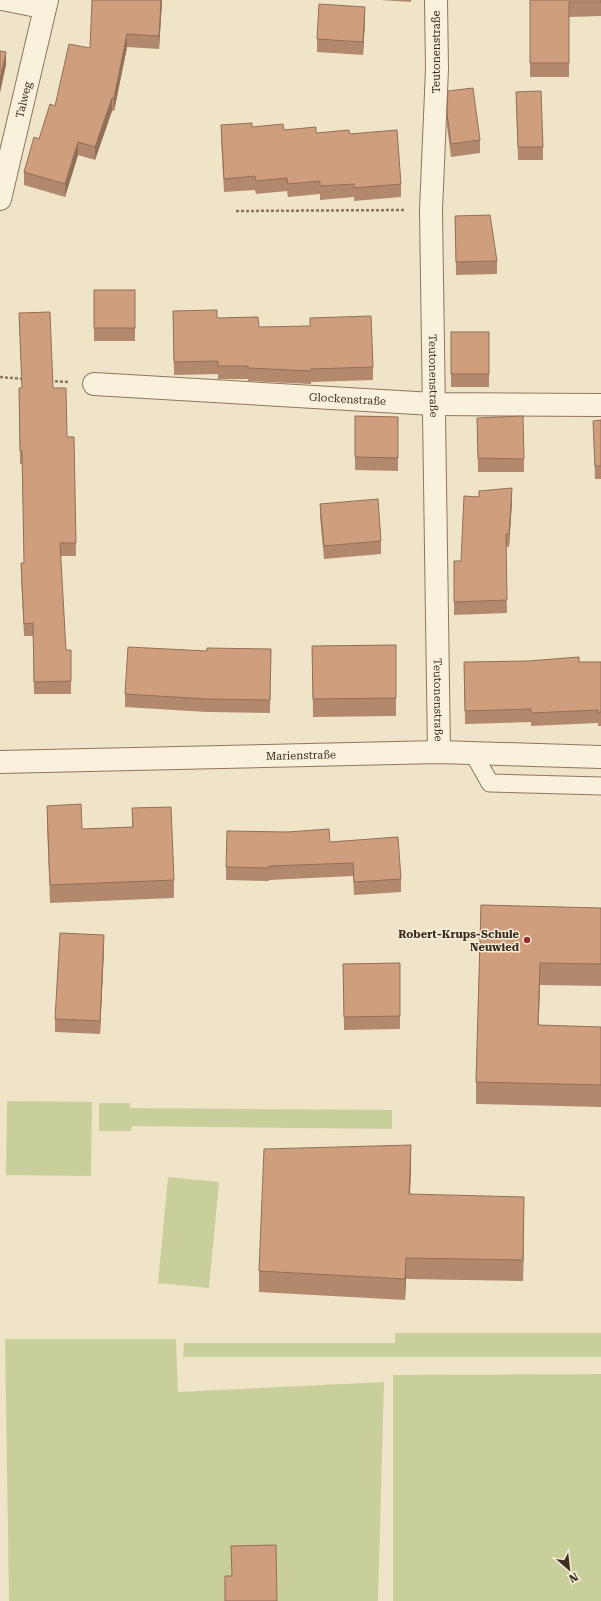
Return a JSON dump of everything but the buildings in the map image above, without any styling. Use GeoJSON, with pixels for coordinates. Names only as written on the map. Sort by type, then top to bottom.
{"type":"FeatureCollection","features":[{"type":"Feature","properties":{"kind":"street","name":"Teutonenstraße"},"geometry":{"type":"LineString","coordinates":[[436,0],[437,69],[431,210],[439,752]]}},
{"type":"Feature","properties":{"kind":"street","name":"Talweg"},"geometry":{"type":"LineString","coordinates":[[0,199],[7,128],[46,5]]}},
{"type":"Feature","properties":{"kind":"street","name":"Glockenstraße"},"geometry":{"type":"LineString","coordinates":[[94,384],[433,404],[601,405]]}},
{"type":"Feature","properties":{"kind":"street","name":"Marienstraße"},"geometry":{"type":"LineString","coordinates":[[0,762],[439,752],[601,757]]}},
{"type":"Feature","properties":{"kind":"lane"},"geometry":{"type":"LineString","coordinates":[[0,1],[46,5]]}},
{"type":"Feature","properties":{"kind":"lane"},"geometry":{"type":"LineString","coordinates":[[473,753],[490,784],[601,786]]}},
{"type":"Feature","properties":{"kind":"path"},"geometry":{"type":"LineString","coordinates":[[236,211],[431,210]]}},
{"type":"Feature","properties":{"kind":"path"},"geometry":{"type":"LineString","coordinates":[[0,377],[31,379]]}},
{"type":"Feature","properties":{"kind":"path"},"geometry":{"type":"LineString","coordinates":[[47,380],[94,384]]}},
{"type":"Feature","properties":{"kind":"green space"},"geometry":{"type":"Polygon","coordinates":[[[7,1101],[92,1102],[91,1176],[6,1175],[7,1101]]]}},
{"type":"Feature","properties":{"kind":"green space"},"geometry":{"type":"Polygon","coordinates":[[[99,1103],[130,1103],[130,1108],[392,1110],[392,1129],[132,1126],[131,1131],[99,1131],[99,1103]]]}},
{"type":"Feature","properties":{"kind":"green space"},"geometry":{"type":"Polygon","coordinates":[[[168,1177],[219,1182],[209,1288],[158,1283],[168,1177]]]}},
{"type":"Feature","properties":{"kind":"green space"},"geometry":{"type":"Polygon","coordinates":[[[395,1333],[601,1333],[601,1357],[183,1357],[184,1343],[395,1343],[395,1333]]]}},
{"type":"Feature","properties":{"kind":"green space"},"geometry":{"type":"Polygon","coordinates":[[[5,1339],[176,1339],[178,1392],[384,1382],[378,1601],[9,1601],[5,1339]]]}},
{"type":"Feature","properties":{"kind":"green space"},"geometry":{"type":"Polygon","coordinates":[[[601,1374],[601,1601],[393,1601],[393,1375],[601,1374]]]}},
{"type":"Feature","properties":{"kind":"place","name":"Robert-Krups-Schule Neuwied"},"geometry":{"type":"Point","coordinates":[527,940]}}]}
